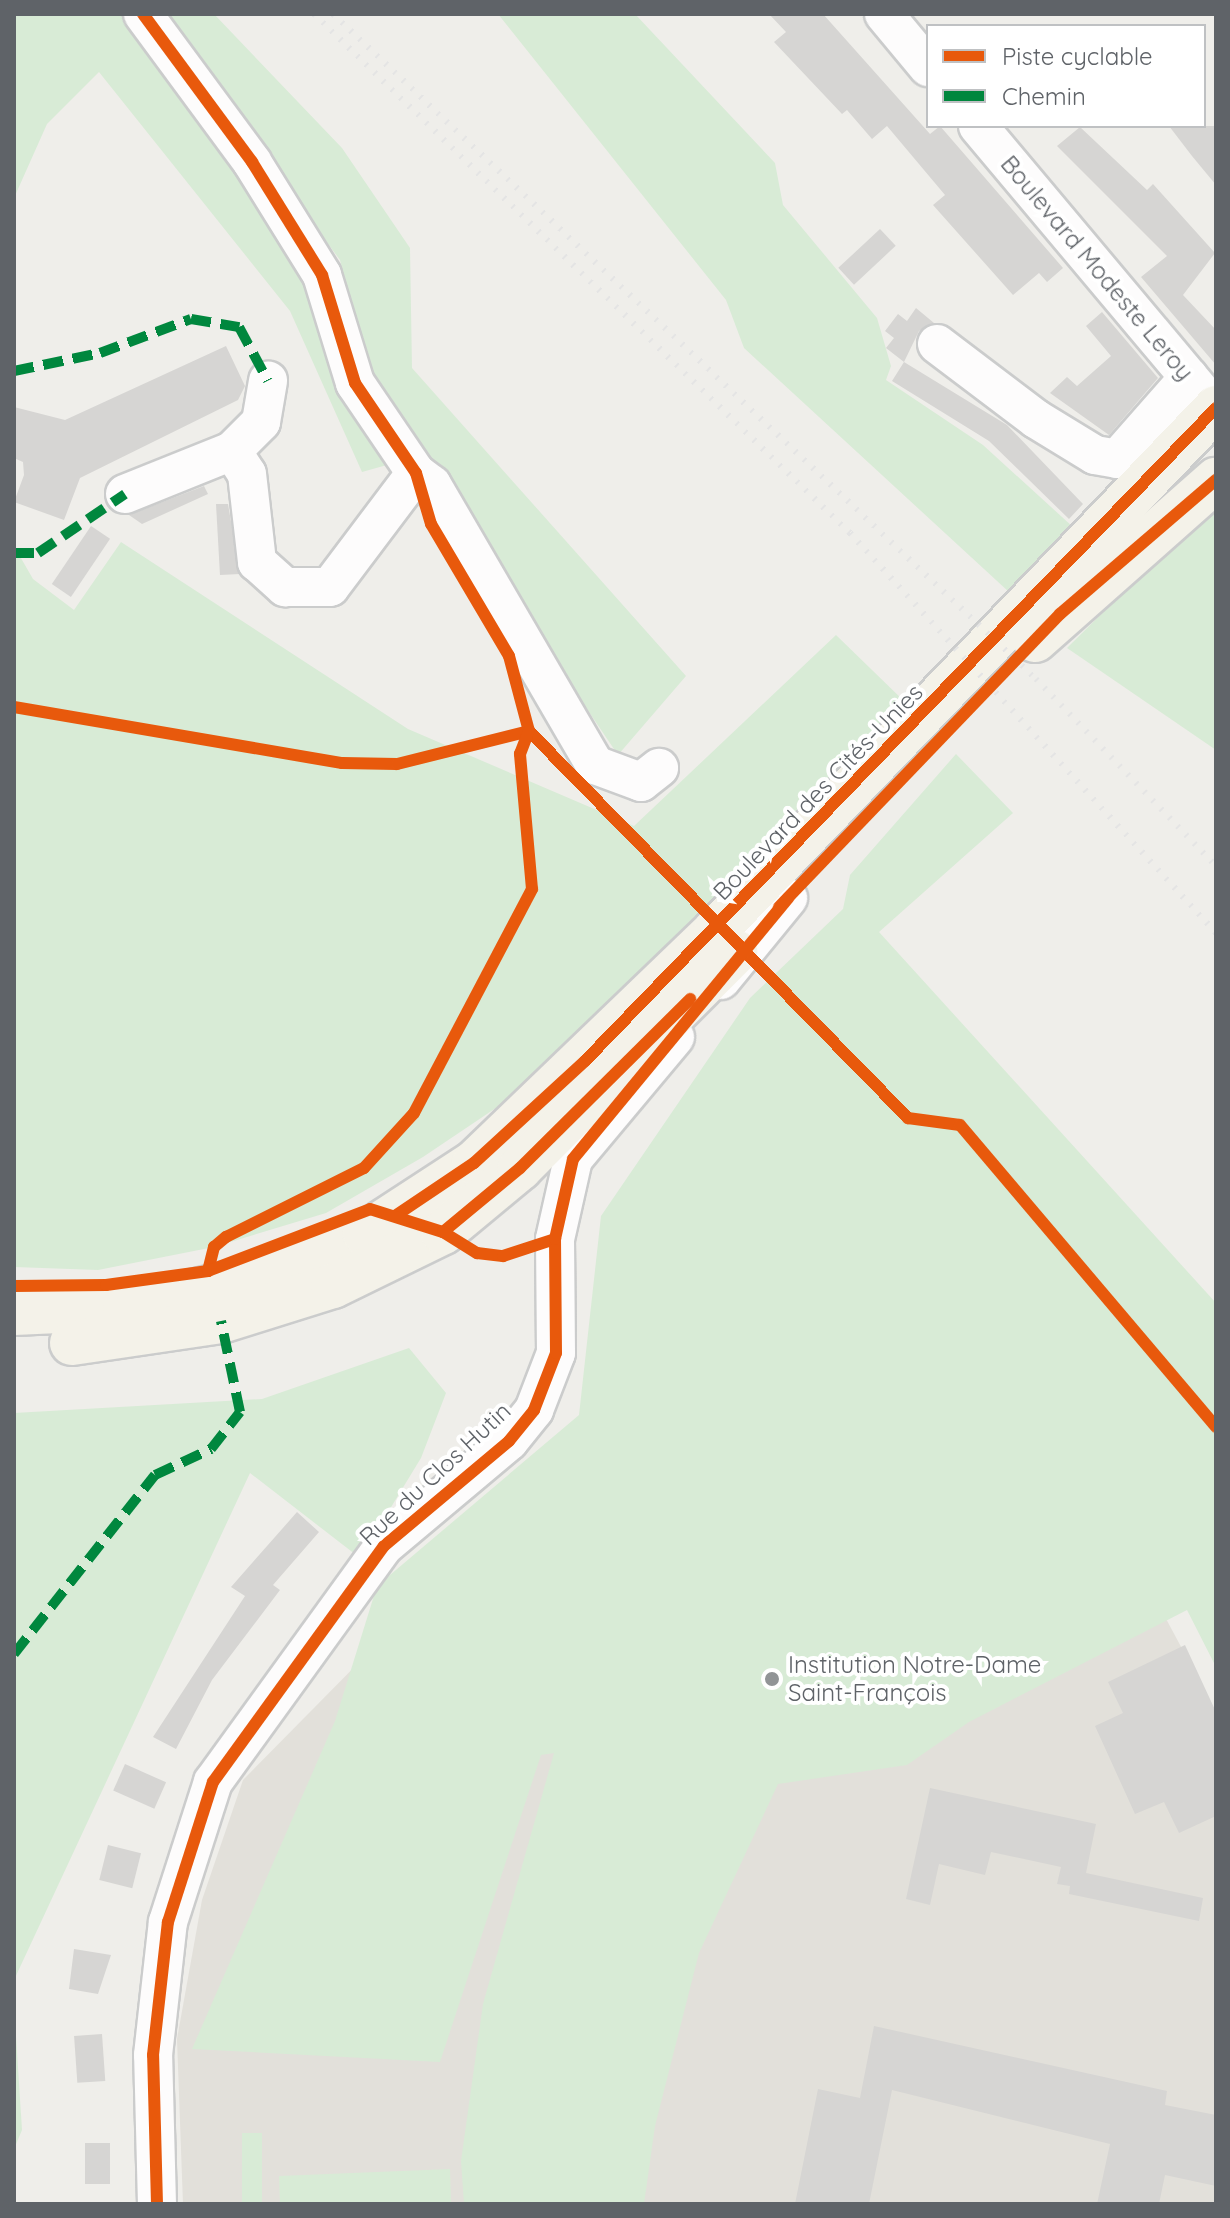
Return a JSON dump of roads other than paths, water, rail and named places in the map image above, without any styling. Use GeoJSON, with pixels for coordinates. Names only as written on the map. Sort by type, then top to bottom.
{"type":"FeatureCollection","features":[{"type":"Feature","properties":{"kind":"main road","name":"Boulevard des Cités-Unies"},"geometry":{"type":"LineString","coordinates":[[14,1313],[125,1308],[289,1269],[365,1234],[474,1163],[716,930],[1209,401]]}},
{"type":"Feature","properties":{"kind":"main road"},"geometry":{"type":"LineString","coordinates":[[14,1342],[135,1338],[221,1321],[333,1286],[443,1232],[530,1158],[788,898],[1060,614],[1216,480]]}},
{"type":"Feature","properties":{"kind":"street"},"geometry":{"type":"LineString","coordinates":[[143,14],[252,162],[322,275],[355,383],[416,473],[432,485],[595,765],[641,782],[659,768]]}},
{"type":"Feature","properties":{"kind":"street"},"geometry":{"type":"LineString","coordinates":[[901,20],[926,64]]}},
{"type":"Feature","properties":{"kind":"street","name":"Boulevard Modeste Leroy"},"geometry":{"type":"LineString","coordinates":[[980,128],[1209,401]]}},
{"type":"Feature","properties":{"kind":"street"},"geometry":{"type":"LineString","coordinates":[[937,344],[1036,419],[1095,455],[1117,459],[1209,401]]}},
{"type":"Feature","properties":{"kind":"street"},"geometry":{"type":"LineString","coordinates":[[125,494],[232,451],[261,422],[268,381]]}},
{"type":"Feature","properties":{"kind":"street"},"geometry":{"type":"LineString","coordinates":[[232,451],[247,474],[257,562],[285,587],[330,587],[416,473]]}},
{"type":"Feature","properties":{"kind":"street","name":"Rue du Clos Hutin"},"geometry":{"type":"LineString","coordinates":[[157,2204],[153,2055],[168,1922],[213,1782],[384,1546],[534,1410],[556,1353],[555,1239],[573,1159],[788,898]]}},
{"type":"Feature","properties":{"kind":"railway"},"geometry":{"type":"LineString","coordinates":[[314,14],[850,533],[1216,933]]}},
{"type":"Feature","properties":{"kind":"railway"},"geometry":{"type":"LineString","coordinates":[[333,14],[1036,679],[1216,866]]}},
{"type":"Feature","properties":{"kind":"place","name":"Institution Notre‐Dame Saint‐François"},"geometry":{"type":"Point","coordinates":[772,1679]}}]}
